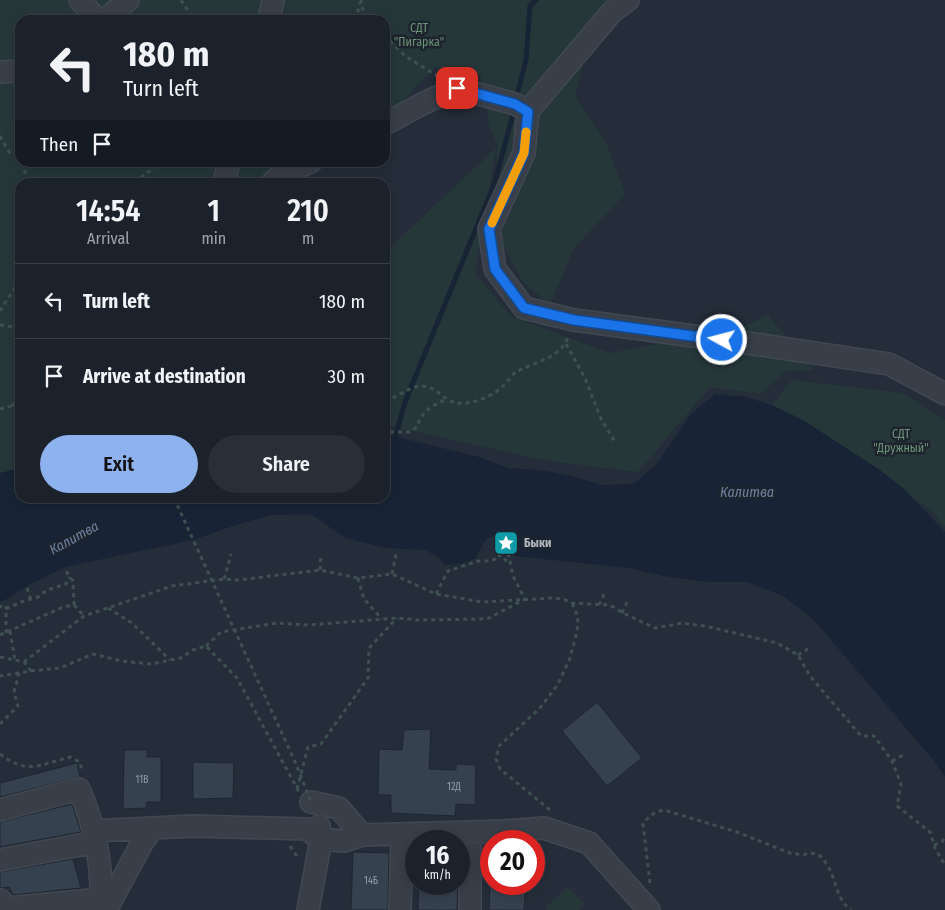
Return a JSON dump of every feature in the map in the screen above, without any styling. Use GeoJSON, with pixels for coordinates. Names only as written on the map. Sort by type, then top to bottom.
{"type":"FeatureCollection","features":[{"type":"Feature","properties":{"kind":"street"},"geometry":{"type":"LineString","coordinates":[[80,0],[93,15]]}},
{"type":"Feature","properties":{"kind":"street"},"geometry":{"type":"LineString","coordinates":[[111,15],[128,0]]}},
{"type":"Feature","properties":{"kind":"street"},"geometry":{"type":"LineString","coordinates":[[269,15],[273,0]]}},
{"type":"Feature","properties":{"kind":"street"},"geometry":{"type":"LineString","coordinates":[[628,0],[612,12],[528,112],[524,153],[489,229],[495,269],[524,308],[574,320],[889,364],[945,394]]}},
{"type":"Feature","properties":{"kind":"street"},"geometry":{"type":"LineString","coordinates":[[0,72],[15,71]]}},
{"type":"Feature","properties":{"kind":"street"},"geometry":{"type":"LineString","coordinates":[[390,121],[457,88],[515,104],[528,112]]}},
{"type":"Feature","properties":{"kind":"street"},"geometry":{"type":"LineString","coordinates":[[278,178],[298,167]]}},
{"type":"Feature","properties":{"kind":"street"},"geometry":{"type":"LineString","coordinates":[[0,810],[79,790],[88,810],[95,837],[103,906]]}},
{"type":"Feature","properties":{"kind":"street"},"geometry":{"type":"LineString","coordinates":[[304,796],[339,808],[362,835]]}},
{"type":"Feature","properties":{"kind":"street"},"geometry":{"type":"LineString","coordinates":[[304,796],[318,823],[321,839],[308,910]]}},
{"type":"Feature","properties":{"kind":"street"},"geometry":{"type":"LineString","coordinates":[[0,860],[95,837],[153,828],[193,826],[306,829],[321,839],[344,841],[362,835],[405,835]]}},
{"type":"Feature","properties":{"kind":"street"},"geometry":{"type":"LineString","coordinates":[[103,906],[153,828]]}},
{"type":"Feature","properties":{"kind":"street"},"geometry":{"type":"LineString","coordinates":[[470,832],[544,828],[589,843],[642,902]]}},
{"type":"Feature","properties":{"kind":"street"},"geometry":{"type":"LineString","coordinates":[[400,910],[402,835]]}},
{"type":"Feature","properties":{"kind":"street"},"geometry":{"type":"LineString","coordinates":[[470,895],[470,910]]}},
{"type":"Feature","properties":{"kind":"street"},"geometry":{"type":"LineString","coordinates":[[0,900],[8,908],[103,906]]}},
{"type":"Feature","properties":{"kind":"path"},"geometry":{"type":"LineString","coordinates":[[181,0],[191,15]]}},
{"type":"Feature","properties":{"kind":"path"},"geometry":{"type":"LineString","coordinates":[[357,15],[361,2]]}},
{"type":"Feature","properties":{"kind":"path"},"geometry":{"type":"LineString","coordinates":[[361,2],[366,15]]}},
{"type":"Feature","properties":{"kind":"path"},"geometry":{"type":"LineString","coordinates":[[390,40],[405,56],[457,88]]}},
{"type":"Feature","properties":{"kind":"path"},"geometry":{"type":"LineString","coordinates":[[0,136],[9,152],[15,153]]}},
{"type":"Feature","properties":{"kind":"path"},"geometry":{"type":"LineString","coordinates":[[140,178],[155,167]]}},
{"type":"Feature","properties":{"kind":"path"},"geometry":{"type":"LineString","coordinates":[[0,311],[15,288]]}},
{"type":"Feature","properties":{"kind":"path"},"geometry":{"type":"LineString","coordinates":[[0,325],[15,327]]}},
{"type":"Feature","properties":{"kind":"path"},"geometry":{"type":"LineString","coordinates":[[390,399],[411,388],[428,387],[446,400],[463,404],[479,400],[503,386],[514,373],[550,357],[566,344],[569,334]]}},
{"type":"Feature","properties":{"kind":"path"},"geometry":{"type":"LineString","coordinates":[[566,344],[585,378],[601,419],[615,442]]}},
{"type":"Feature","properties":{"kind":"path"},"geometry":{"type":"LineString","coordinates":[[390,435],[392,432],[410,432],[417,427],[420,416],[436,404],[446,400]]}},
{"type":"Feature","properties":{"kind":"path"},"geometry":{"type":"LineString","coordinates":[[11,406],[15,401]]}},
{"type":"Feature","properties":{"kind":"path"},"geometry":{"type":"LineString","coordinates":[[0,409],[15,405]]}},
{"type":"Feature","properties":{"kind":"path"},"geometry":{"type":"LineString","coordinates":[[176,503],[296,764],[304,796]]}},
{"type":"Feature","properties":{"kind":"path"},"geometry":{"type":"LineString","coordinates":[[506,543],[513,576],[524,599]]}},
{"type":"Feature","properties":{"kind":"path"},"geometry":{"type":"LineString","coordinates":[[436,594],[448,570],[478,561],[489,561],[499,558],[502,546],[505,560],[510,562]]}},
{"type":"Feature","properties":{"kind":"path"},"geometry":{"type":"LineString","coordinates":[[224,579],[231,554]]}},
{"type":"Feature","properties":{"kind":"path"},"geometry":{"type":"LineString","coordinates":[[320,570],[321,554]]}},
{"type":"Feature","properties":{"kind":"path"},"geometry":{"type":"LineString","coordinates":[[392,574],[396,554]]}},
{"type":"Feature","properties":{"kind":"path"},"geometry":{"type":"LineString","coordinates":[[65,570],[73,581],[74,605],[84,616]]}},
{"type":"Feature","properties":{"kind":"path"},"geometry":{"type":"LineString","coordinates":[[24,662],[84,616],[172,586],[320,570],[358,578],[392,574],[436,594],[482,602],[562,599],[572,603],[610,606],[655,628],[682,623],[705,626],[777,643],[798,655],[810,676],[861,736],[874,736],[892,761],[901,784],[897,806],[930,832],[934,845],[945,865]]}},
{"type":"Feature","properties":{"kind":"path"},"geometry":{"type":"LineString","coordinates":[[0,614],[22,602],[38,597],[47,590],[66,584],[70,578]]}},
{"type":"Feature","properties":{"kind":"path"},"geometry":{"type":"LineString","coordinates":[[358,578],[364,598],[382,619]]}},
{"type":"Feature","properties":{"kind":"path"},"geometry":{"type":"LineString","coordinates":[[27,588],[31,600]]}},
{"type":"Feature","properties":{"kind":"path"},"geometry":{"type":"LineString","coordinates":[[599,605],[604,594]]}},
{"type":"Feature","properties":{"kind":"path"},"geometry":{"type":"LineString","coordinates":[[0,676],[60,668],[93,654],[121,661],[152,664],[182,658],[193,650],[206,646],[222,632],[277,623],[310,625],[397,618],[418,620],[487,619],[524,599]]}},
{"type":"Feature","properties":{"kind":"path"},"geometry":{"type":"LineString","coordinates":[[622,612],[628,600]]}},
{"type":"Feature","properties":{"kind":"path"},"geometry":{"type":"LineString","coordinates":[[552,812],[500,769],[496,759],[499,746],[540,708],[558,684],[570,658],[577,632],[578,618],[572,603]]}},
{"type":"Feature","properties":{"kind":"path"},"geometry":{"type":"LineString","coordinates":[[0,635],[63,607],[74,605]]}},
{"type":"Feature","properties":{"kind":"path"},"geometry":{"type":"LineString","coordinates":[[107,608],[132,622],[170,660]]}},
{"type":"Feature","properties":{"kind":"path"},"geometry":{"type":"LineString","coordinates":[[6,610],[6,632]]}},
{"type":"Feature","properties":{"kind":"path"},"geometry":{"type":"LineString","coordinates":[[304,796],[308,747],[322,744],[368,678],[369,648],[397,618]]}},
{"type":"Feature","properties":{"kind":"path"},"geometry":{"type":"LineString","coordinates":[[10,631],[14,660]]}},
{"type":"Feature","properties":{"kind":"path"},"geometry":{"type":"LineString","coordinates":[[206,646],[237,678],[304,796]]}},
{"type":"Feature","properties":{"kind":"path"},"geometry":{"type":"LineString","coordinates":[[798,655],[808,649]]}},
{"type":"Feature","properties":{"kind":"path"},"geometry":{"type":"LineString","coordinates":[[0,657],[24,662],[32,672]]}},
{"type":"Feature","properties":{"kind":"path"},"geometry":{"type":"LineString","coordinates":[[0,724],[18,706],[14,692],[19,673]]}},
{"type":"Feature","properties":{"kind":"path"},"geometry":{"type":"LineString","coordinates":[[0,754],[12,763],[28,768],[70,757],[80,762],[86,786],[79,790]]}},
{"type":"Feature","properties":{"kind":"path"},"geometry":{"type":"LineString","coordinates":[[892,761],[903,755]]}},
{"type":"Feature","properties":{"kind":"path"},"geometry":{"type":"LineString","coordinates":[[642,902],[643,824],[649,816],[664,810],[737,832],[796,855],[818,854],[830,867],[842,901],[851,910]]}},
{"type":"Feature","properties":{"kind":"path"},"geometry":{"type":"LineString","coordinates":[[278,829],[314,880]]}},
{"type":"Feature","properties":{"kind":"path"},"geometry":{"type":"LineString","coordinates":[[934,845],[942,842],[945,836]]}},
{"type":"Feature","properties":{"kind":"green space","name":"СДТ \"Пигарка\""},"geometry":{"type":"Polygon","coordinates":[[[0,0],[613,0],[595,17],[575,96],[606,142],[625,194],[574,248],[550,305],[522,281],[502,244],[496,193],[497,144],[490,127],[480,76],[435,67],[390,114],[390,15],[15,15],[15,167],[327,167],[307,178],[15,178],[15,470],[0,474],[0,0]]]}},
{"type":"Feature","properties":{"kind":"green space"},"geometry":{"type":"Polygon","coordinates":[[[496,148],[475,273],[511,316],[610,353],[736,330],[768,315],[814,370],[785,371],[761,394],[710,387],[638,472],[548,461],[390,426],[390,247],[496,148]]]}},
{"type":"Feature","properties":{"kind":"green space","name":"СДТ \"Дружный\""},"geometry":{"type":"Polygon","coordinates":[[[792,380],[903,393],[945,420],[945,527],[931,510],[815,432],[765,413],[792,380]]]}},
{"type":"Feature","properties":{"kind":"green space"},"geometry":{"type":"Polygon","coordinates":[[[568,887],[585,904],[579,910],[547,910],[545,908],[568,887]]]}},
{"type":"Feature","properties":{"kind":"water","name":"Калитва"},"geometry":{"type":"Polygon","coordinates":[[[715,394],[746,397],[774,406],[803,420],[880,470],[904,489],[945,532],[945,777],[935,762],[814,620],[783,596],[747,582],[709,582],[668,577],[628,568],[515,556],[511,542],[496,536],[488,538],[475,559],[459,564],[444,565],[438,557],[425,550],[385,548],[345,538],[311,514],[271,515],[193,540],[65,567],[29,585],[0,603],[0,473],[15,469],[15,503],[390,503],[390,435],[479,457],[508,468],[540,470],[602,485],[633,484],[656,465],[690,415],[715,394]]]}},
{"type":"Feature","properties":{"kind":"building"},"geometry":{"type":"Polygon","coordinates":[[[597,702],[642,758],[607,786],[562,731],[597,702]]]}},
{"type":"Feature","properties":{"kind":"building"},"geometry":{"type":"Polygon","coordinates":[[[431,729],[429,769],[456,770],[456,764],[476,765],[475,805],[456,804],[455,816],[391,813],[391,795],[378,795],[379,749],[402,750],[404,730],[431,729]]]}},
{"type":"Feature","properties":{"kind":"building"},"geometry":{"type":"Polygon","coordinates":[[[124,750],[147,750],[147,757],[161,757],[161,802],[147,802],[146,808],[123,809],[124,750]]]}},
{"type":"Feature","properties":{"kind":"building"},"geometry":{"type":"Polygon","coordinates":[[[193,762],[234,763],[233,798],[193,799],[193,762]]]}},
{"type":"Feature","properties":{"kind":"building"},"geometry":{"type":"Polygon","coordinates":[[[77,763],[80,777],[0,797],[0,783],[77,763]]]}},
{"type":"Feature","properties":{"kind":"building"},"geometry":{"type":"Polygon","coordinates":[[[72,804],[81,832],[0,847],[0,822],[72,804]]]}},
{"type":"Feature","properties":{"kind":"building"},"geometry":{"type":"Polygon","coordinates":[[[353,852],[389,853],[388,910],[351,910],[353,852]]]}},
{"type":"Feature","properties":{"kind":"building"},"geometry":{"type":"Polygon","coordinates":[[[73,859],[81,888],[13,895],[9,887],[0,888],[0,872],[73,859]]]}},
{"type":"Feature","properties":{"kind":"building"},"geometry":{"type":"Polygon","coordinates":[[[419,895],[458,895],[457,910],[418,910],[419,895]]]}},
{"type":"Feature","properties":{"kind":"building"},"geometry":{"type":"Polygon","coordinates":[[[490,895],[525,895],[524,910],[489,910],[490,895]]]}},
{"type":"Feature","properties":{"kind":"waterway"},"geometry":{"type":"LineString","coordinates":[[516,99],[526,60],[530,6],[536,0]]}},
{"type":"Feature","properties":{"kind":"waterway"},"geometry":{"type":"LineString","coordinates":[[394,442],[405,402],[495,182],[514,110]]}},
{"type":"Feature","properties":{"kind":"slow traffic"},"geometry":{"type":"LineString","coordinates":[[492,223],[524,153],[526,132]]}},
{"type":"Feature","properties":{"kind":"place","name":"Быки"},"geometry":{"type":"Point","coordinates":[506,543]}},
{"type":"Feature","properties":{"kind":"route"},"geometry":{"type":"LineString","coordinates":[[457,88],[515,104],[528,112],[524,153],[489,229],[495,269],[524,308],[574,320],[722,340]]}}]}
